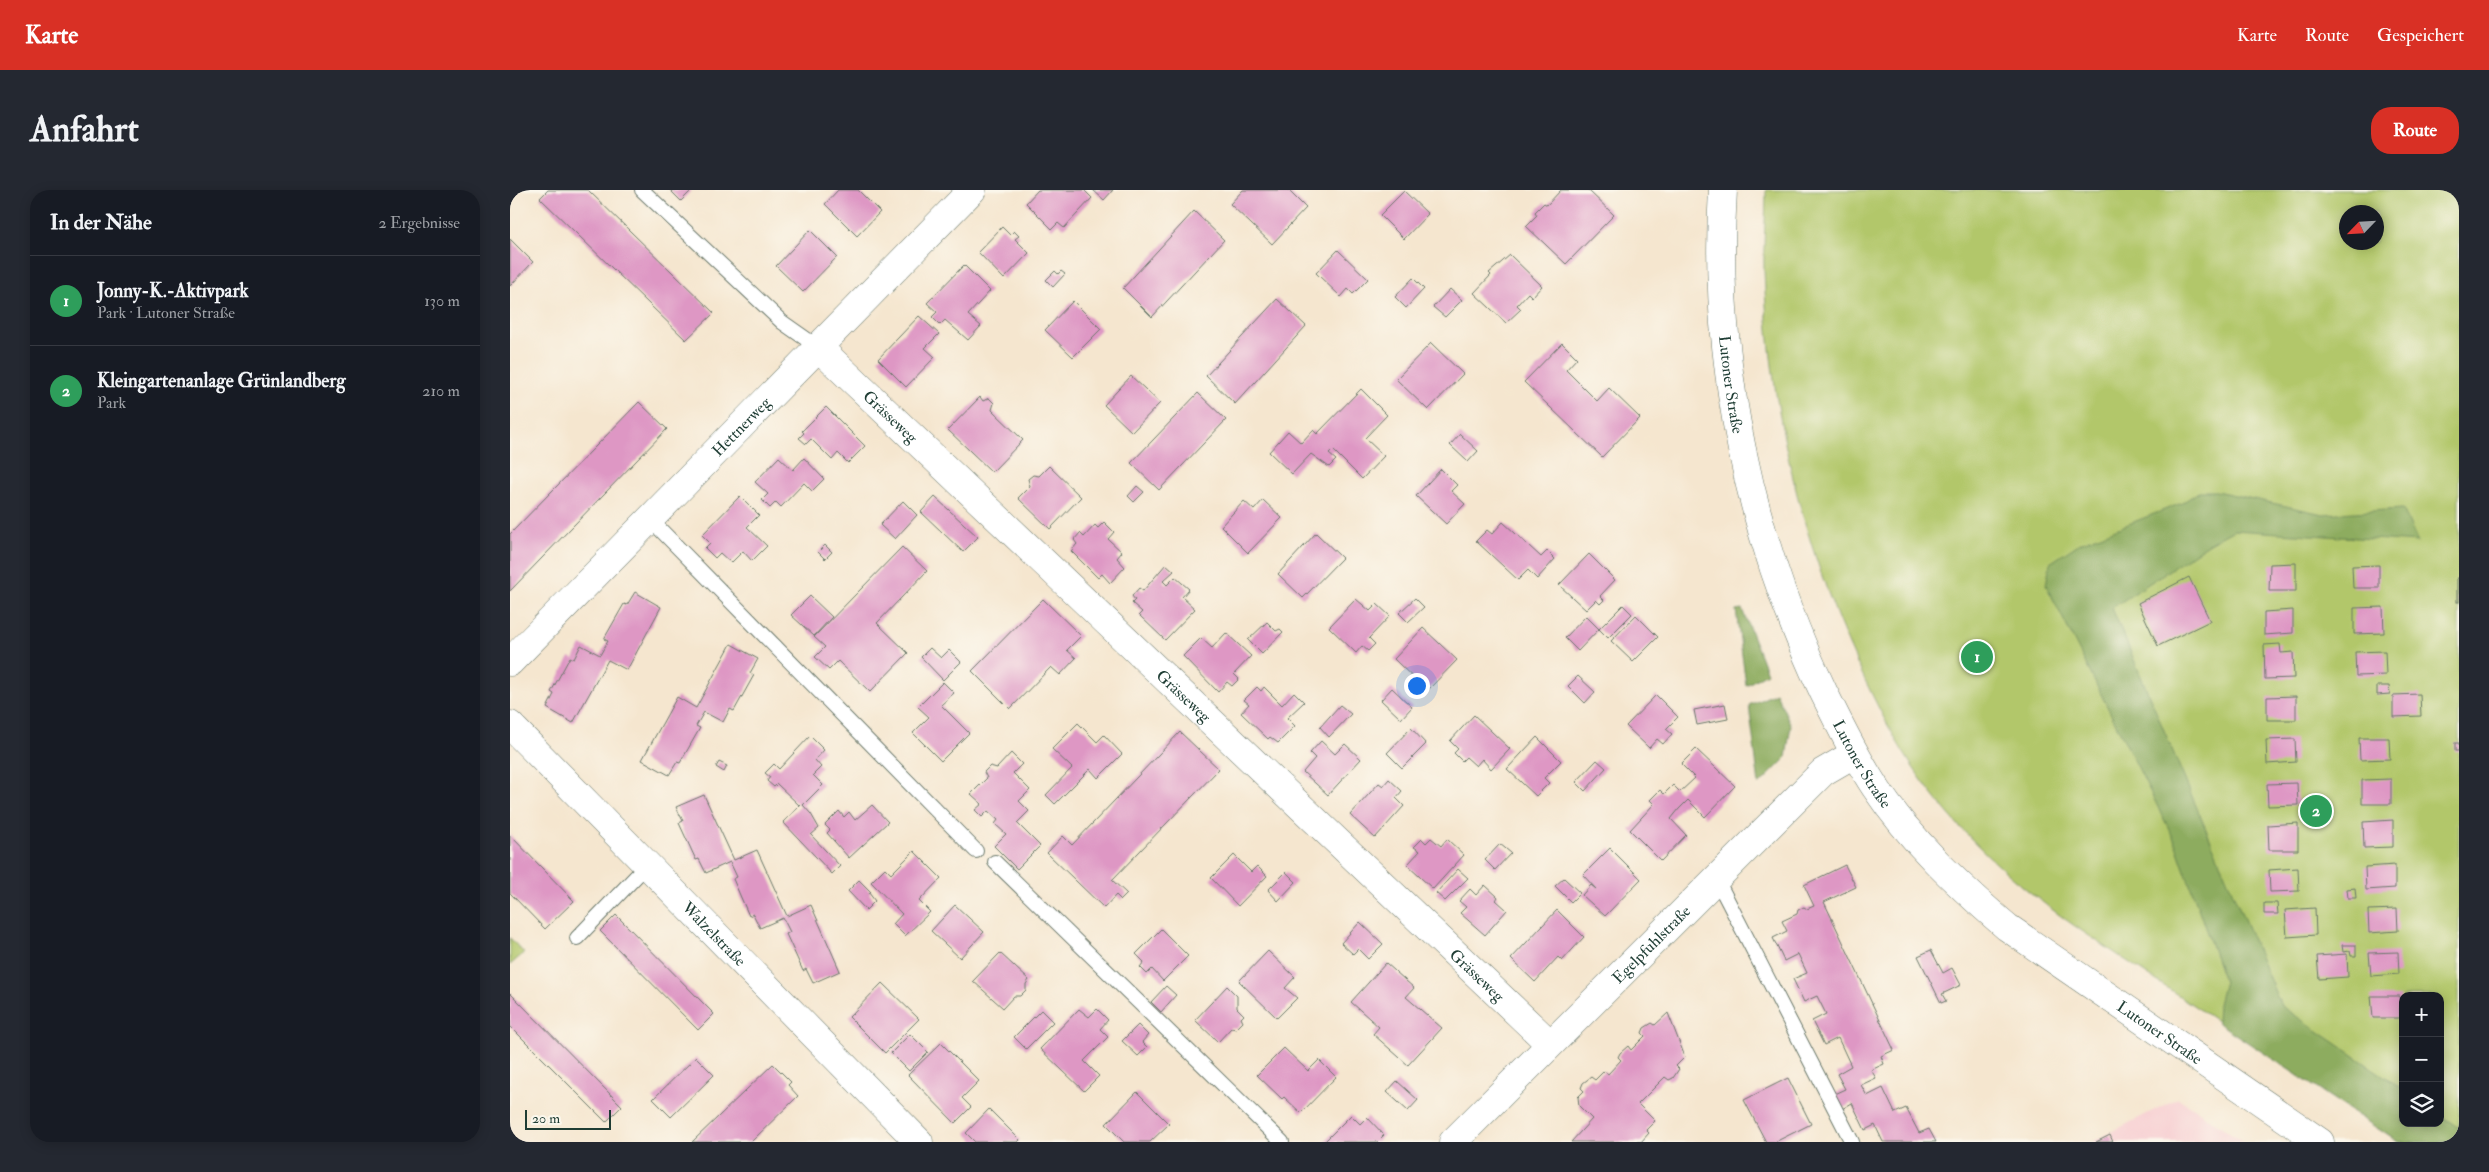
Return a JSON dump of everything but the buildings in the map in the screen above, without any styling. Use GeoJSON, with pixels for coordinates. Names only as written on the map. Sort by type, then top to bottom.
{"type":"FeatureCollection","features":[{"type":"Feature","properties":{"kind":"street","name":"Hettnerweg"},"geometry":{"type":"LineString","coordinates":[[510,662],[972,190]]}},
{"type":"Feature","properties":{"kind":"street","name":"Lutoner Straße"},"geometry":{"type":"LineString","coordinates":[[1723,190],[1722,291],[1732,394],[1756,513],[1784,600],[1817,678],[1854,754],[1876,788],[1933,860],[1959,887],[2007,927],[2313,1140]]}},
{"type":"Feature","properties":{"kind":"street","name":"Grässeweg"},"geometry":{"type":"LineString","coordinates":[[819,348],[1549,1043]]}},
{"type":"Feature","properties":{"kind":"street","name":"Walzelstraße"},"geometry":{"type":"LineString","coordinates":[[510,725],[919,1142]]}},
{"type":"Feature","properties":{"kind":"street","name":"Egelpfuhlstraße"},"geometry":{"type":"LineString","coordinates":[[1453,1142],[1549,1043],[1824,772],[1854,754]]}},
{"type":"Feature","properties":{"kind":"lane"},"geometry":{"type":"LineString","coordinates":[[642,190],[782,322],[819,348]]}},
{"type":"Feature","properties":{"kind":"lane"},"geometry":{"type":"LineString","coordinates":[[650,519],[976,851]]}},
{"type":"Feature","properties":{"kind":"lane"},"geometry":{"type":"LineString","coordinates":[[995,862],[1282,1142]]}},
{"type":"Feature","properties":{"kind":"lane"},"geometry":{"type":"LineString","coordinates":[[577,938],[647,865]]}},
{"type":"Feature","properties":{"kind":"lane"},"geometry":{"type":"LineString","coordinates":[[1716,878],[1852,1142]]}},
{"type":"Feature","properties":{"kind":"shaded area"},"geometry":{"type":"Polygon","coordinates":[[[2178,1098],[2244,1142],[2092,1142],[2178,1098]]]}},
{"type":"Feature","properties":{"kind":"green space"},"geometry":{"type":"Polygon","coordinates":[[[1766,190],[2459,190],[2459,1142],[2398,1142],[2057,913],[1994,861],[1955,822],[1938,801],[1903,752],[1887,724],[1858,665],[1820,570],[1792,472],[1781,422],[1767,321],[1764,250],[1766,190]]]}},
{"type":"Feature","properties":{"kind":"green space"},"geometry":{"type":"Polygon","coordinates":[[[2200,491],[2216,491],[2323,514],[2403,509],[2418,542],[2234,530],[2210,543],[2112,608],[2281,1006],[2399,1086],[2399,1127],[2444,1127],[2444,1118],[2459,1128],[2459,1142],[2398,1142],[2217,1022],[2218,1004],[2224,981],[2173,837],[2046,585],[2050,563],[2080,543],[2182,503],[2200,491]]]}},
{"type":"Feature","properties":{"kind":"green space"},"geometry":{"type":"Polygon","coordinates":[[[1742,609],[1767,673],[1746,685],[1736,610],[1742,609]]]}},
{"type":"Feature","properties":{"kind":"green space"},"geometry":{"type":"Polygon","coordinates":[[[1776,693],[1791,725],[1786,758],[1759,785],[1749,705],[1776,693]]]}},
{"type":"Feature","properties":{"kind":"green space"},"geometry":{"type":"Polygon","coordinates":[[[510,938],[524,953],[510,965],[510,938]]]}},
{"type":"Feature","properties":{"kind":"place","name":"Jonny-K.-Aktivpark"},"geometry":{"type":"Point","coordinates":[1977,657]}},
{"type":"Feature","properties":{"kind":"place","name":"Kleingartenanlage Grünlandberg"},"geometry":{"type":"Point","coordinates":[2316,811]}}]}
